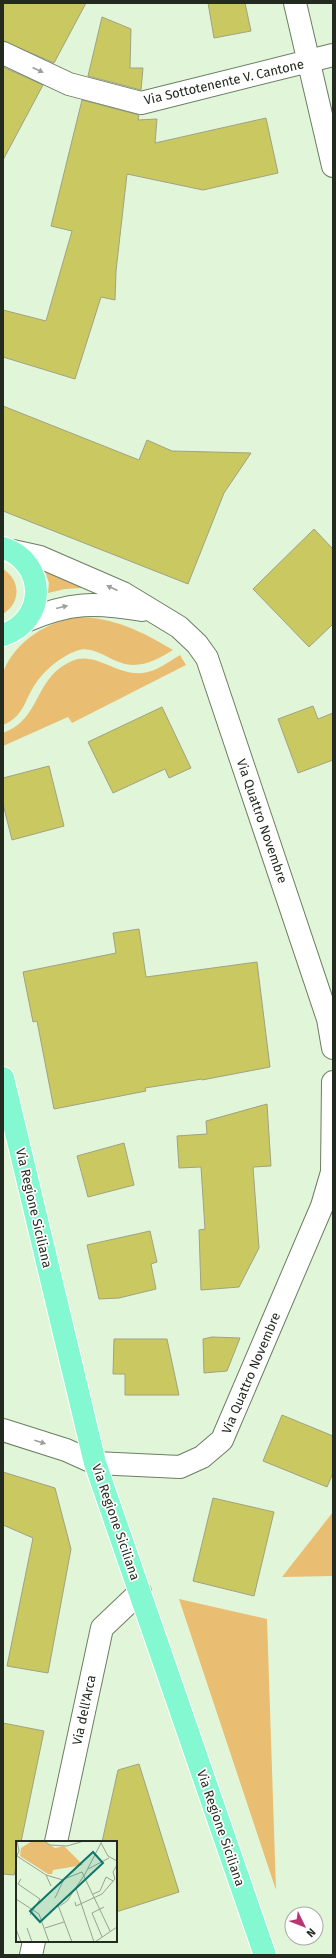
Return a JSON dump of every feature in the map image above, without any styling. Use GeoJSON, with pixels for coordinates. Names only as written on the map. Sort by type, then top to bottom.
{"type":"FeatureCollection","features":[{"type":"Feature","properties":{"kind":"main road"},"geometry":{"type":"LineString","coordinates":[[6,549],[27,563],[31,570],[36,588],[35,605],[11,633]]}},
{"type":"Feature","properties":{"kind":"main road","name":"Via Regione Siciliana"},"geometry":{"type":"LineString","coordinates":[[3,1078],[7,1108],[96,1463],[265,1955]]}},
{"type":"Feature","properties":{"kind":"street"},"geometry":{"type":"LineString","coordinates":[[295,3],[333,166]]}},
{"type":"Feature","properties":{"kind":"street","name":"Via Sottotenente V. Cantone"},"geometry":{"type":"LineString","coordinates":[[3,53],[69,84],[141,103],[333,55]]}},
{"type":"Feature","properties":{"kind":"street","name":"Via Quattro Novembre"},"geometry":{"type":"LineString","coordinates":[[6,549],[40,557],[123,593],[179,627],[197,644],[207,658],[330,1018],[333,1048]]}},
{"type":"Feature","properties":{"kind":"street"},"geometry":{"type":"LineString","coordinates":[[11,633],[49,611],[70,606],[112,605],[159,614]]}},
{"type":"Feature","properties":{"kind":"street","name":"Via Quattro Novembre"},"geometry":{"type":"LineString","coordinates":[[3,1430],[66,1450],[96,1463],[180,1467],[202,1457],[222,1440],[322,1206],[332,1172],[333,1082]]}},
{"type":"Feature","properties":{"kind":"street","name":"Via dell'Arca"},"geometry":{"type":"LineString","coordinates":[[56,1841],[102,1628],[140,1592]]}},
{"type":"Feature","properties":{"kind":"shaded area"},"geometry":{"type":"Polygon","coordinates":[[[3,569],[9,574],[16,585],[16,598],[9,609],[3,614],[3,569]]]}},
{"type":"Feature","properties":{"kind":"shaded area"},"geometry":{"type":"Polygon","coordinates":[[[45,571],[80,584],[81,588],[65,589],[48,593],[49,583],[45,571]]]}},
{"type":"Feature","properties":{"kind":"shaded area"},"geometry":{"type":"Polygon","coordinates":[[[78,617],[116,623],[150,637],[173,650],[147,663],[133,665],[119,662],[98,652],[87,649],[76,651],[58,661],[42,675],[19,713],[10,722],[3,725],[2,680],[4,670],[9,660],[16,650],[34,634],[55,623],[78,617]]]}},
{"type":"Feature","properties":{"kind":"shaded area"},"geometry":{"type":"Polygon","coordinates":[[[180,655],[186,665],[72,723],[68,717],[3,746],[3,733],[16,727],[25,718],[32,709],[50,677],[59,668],[72,661],[89,659],[123,671],[142,673],[157,669],[180,655]]]}},
{"type":"Feature","properties":{"kind":"shaded area"},"geometry":{"type":"Polygon","coordinates":[[[333,1512],[333,1576],[282,1577],[333,1512]]]}},
{"type":"Feature","properties":{"kind":"shaded area"},"geometry":{"type":"Polygon","coordinates":[[[179,1599],[267,1619],[276,1890],[179,1599]]]}},
{"type":"Feature","properties":{"kind":"building"},"geometry":{"type":"Polygon","coordinates":[[[3,3],[86,3],[54,63],[3,41],[3,3]]]}},
{"type":"Feature","properties":{"kind":"building"},"geometry":{"type":"Polygon","coordinates":[[[208,3],[245,3],[251,31],[214,38],[208,3]]]}},
{"type":"Feature","properties":{"kind":"building"},"geometry":{"type":"Polygon","coordinates":[[[102,17],[131,29],[130,68],[143,68],[141,90],[88,76],[102,17]]]}},
{"type":"Feature","properties":{"kind":"building"},"geometry":{"type":"Polygon","coordinates":[[[3,67],[43,85],[3,160],[3,67]]]}},
{"type":"Feature","properties":{"kind":"building"},"geometry":{"type":"Polygon","coordinates":[[[82,100],[139,115],[138,120],[157,119],[155,143],[266,118],[278,173],[203,190],[127,174],[116,271],[115,300],[101,297],[75,379],[3,357],[3,310],[46,321],[72,231],[51,226],[82,100]]]}},
{"type":"Feature","properties":{"kind":"building"},"geometry":{"type":"Polygon","coordinates":[[[3,406],[139,460],[147,440],[172,451],[251,453],[224,493],[188,584],[3,511],[3,406]]]}},
{"type":"Feature","properties":{"kind":"building"},"geometry":{"type":"Polygon","coordinates":[[[314,529],[333,549],[333,624],[309,647],[253,589],[314,529]]]}},
{"type":"Feature","properties":{"kind":"building"},"geometry":{"type":"Polygon","coordinates":[[[313,706],[318,719],[333,713],[333,760],[298,773],[278,719],[313,706]]]}},
{"type":"Feature","properties":{"kind":"building"},"geometry":{"type":"Polygon","coordinates":[[[162,707],[191,768],[169,778],[165,769],[113,793],[88,742],[162,707]]]}},
{"type":"Feature","properties":{"kind":"building"},"geometry":{"type":"Polygon","coordinates":[[[49,766],[64,826],[12,840],[3,804],[3,778],[49,766]]]}},
{"type":"Feature","properties":{"kind":"building"},"geometry":{"type":"Polygon","coordinates":[[[139,929],[146,977],[257,962],[270,1067],[202,1080],[145,1088],[146,1091],[54,1109],[37,1021],[33,1022],[23,972],[116,953],[113,933],[139,929]]]}},
{"type":"Feature","properties":{"kind":"building"},"geometry":{"type":"Polygon","coordinates":[[[267,1104],[271,1166],[253,1167],[259,1248],[239,1287],[201,1290],[199,1230],[205,1229],[201,1167],[179,1168],[177,1136],[207,1134],[206,1121],[267,1104]]]}},
{"type":"Feature","properties":{"kind":"building"},"geometry":{"type":"Polygon","coordinates":[[[124,1143],[134,1185],[88,1197],[77,1156],[124,1143]]]}},
{"type":"Feature","properties":{"kind":"building"},"geometry":{"type":"Polygon","coordinates":[[[150,1231],[157,1262],[151,1264],[156,1289],[119,1298],[99,1299],[87,1245],[150,1231]]]}},
{"type":"Feature","properties":{"kind":"building"},"geometry":{"type":"Polygon","coordinates":[[[212,1337],[240,1338],[227,1371],[204,1373],[203,1339],[212,1337]]]}},
{"type":"Feature","properties":{"kind":"building"},"geometry":{"type":"Polygon","coordinates":[[[114,1339],[167,1339],[179,1395],[125,1395],[125,1374],[113,1374],[114,1339]]]}},
{"type":"Feature","properties":{"kind":"building"},"geometry":{"type":"Polygon","coordinates":[[[282,1415],[333,1436],[333,1473],[327,1487],[263,1461],[282,1415]]]}},
{"type":"Feature","properties":{"kind":"building"},"geometry":{"type":"Polygon","coordinates":[[[3,1472],[55,1488],[71,1549],[48,1673],[7,1666],[33,1538],[3,1525],[3,1472]]]}},
{"type":"Feature","properties":{"kind":"building"},"geometry":{"type":"Polygon","coordinates":[[[213,1498],[274,1512],[254,1596],[193,1581],[213,1498]]]}},
{"type":"Feature","properties":{"kind":"building"},"geometry":{"type":"Polygon","coordinates":[[[3,1723],[44,1731],[21,1841],[16,1841],[16,1867],[14,1875],[3,1874],[3,1723]]]}},
{"type":"Feature","properties":{"kind":"building"},"geometry":{"type":"Polygon","coordinates":[[[139,1764],[179,1892],[117,1912],[117,1841],[102,1841],[118,1770],[139,1764]]]}}]}
